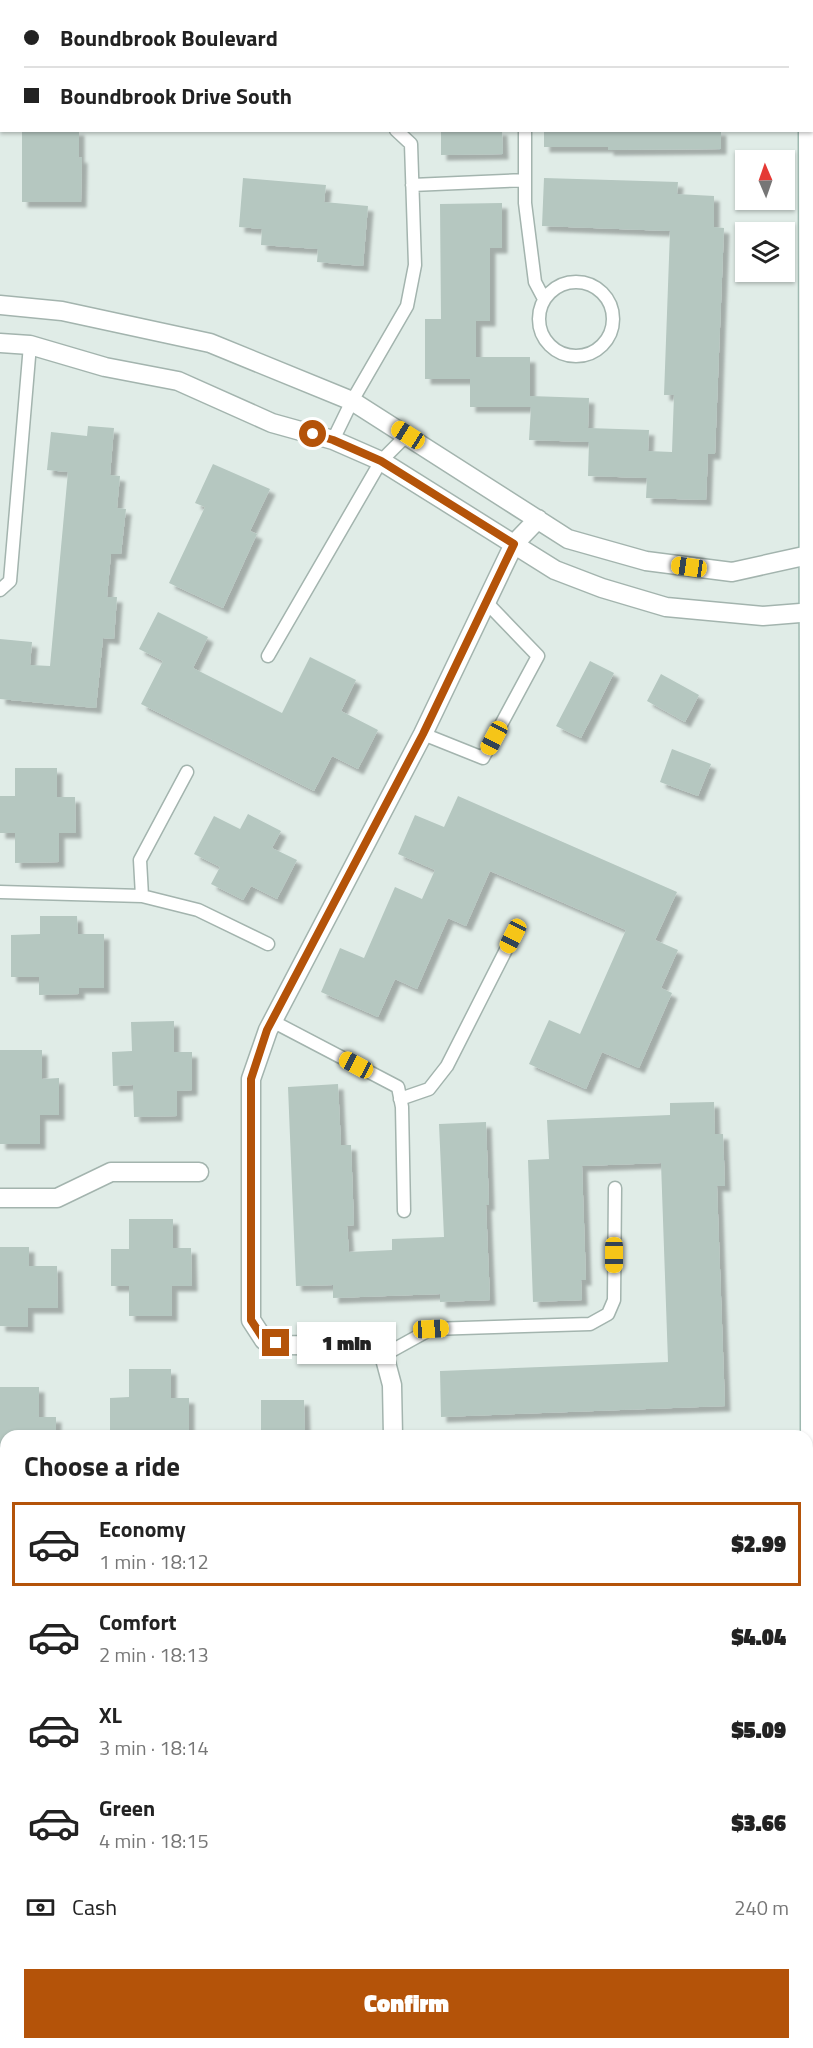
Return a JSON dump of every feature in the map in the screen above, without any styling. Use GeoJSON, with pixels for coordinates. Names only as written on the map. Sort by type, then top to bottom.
{"type":"FeatureCollection","features":[{"type":"Feature","properties":{"kind":"street"},"geometry":{"type":"LineString","coordinates":[[808,132],[811,554],[810,1430]]}},
{"type":"Feature","properties":{"kind":"street"},"geometry":{"type":"LineString","coordinates":[[0,305],[62,311],[210,343],[352,401],[568,539],[646,561],[732,572],[811,554]]}},
{"type":"Feature","properties":{"kind":"street"},"geometry":{"type":"LineString","coordinates":[[0,343],[30,345],[105,367],[178,381],[272,423],[333,440],[381,461],[555,570],[602,588],[666,607],[764,616],[811,613]]}},
{"type":"Feature","properties":{"kind":"street"},"geometry":{"type":"LineString","coordinates":[[393,1430],[393,1385],[384,1355],[363,1346],[289,1345],[264,1340],[251,1320],[251,1079],[272,1022],[423,734],[514,544],[538,519]]}},
{"type":"Feature","properties":{"kind":"street"},"geometry":{"type":"LineString","coordinates":[[0,1198],[57,1198],[111,1172],[199,1172]]}},
{"type":"Feature","properties":{"kind":"lane"},"geometry":{"type":"LineString","coordinates":[[333,440],[352,401],[407,306],[415,265],[411,144],[398,132]]}},
{"type":"Feature","properties":{"kind":"lane"},"geometry":{"type":"LineString","coordinates":[[525,132],[525,203],[535,282],[544,299]]}},
{"type":"Feature","properties":{"kind":"lane"},"geometry":{"type":"LineString","coordinates":[[412,185],[525,180]]}},
{"type":"Feature","properties":{"kind":"lane"},"geometry":{"type":"LineString","coordinates":[[568,282],[587,283],[604,293],[613,311],[612,330],[601,347],[584,356],[564,355],[547,344],[538,326],[540,307],[544,299],[550,291],[568,282]]}},
{"type":"Feature","properties":{"kind":"lane"},"geometry":{"type":"LineString","coordinates":[[0,590],[10,581],[30,345]]}},
{"type":"Feature","properties":{"kind":"lane"},"geometry":{"type":"LineString","coordinates":[[268,656],[381,461],[408,435]]}},
{"type":"Feature","properties":{"kind":"lane"},"geometry":{"type":"LineString","coordinates":[[423,734],[483,758],[538,656],[487,603]]}},
{"type":"Feature","properties":{"kind":"lane"},"geometry":{"type":"LineString","coordinates":[[142,896],[140,860],[187,772]]}},
{"type":"Feature","properties":{"kind":"lane"},"geometry":{"type":"LineString","coordinates":[[0,892],[142,896],[198,910],[268,944]]}},
{"type":"Feature","properties":{"kind":"lane"},"geometry":{"type":"LineString","coordinates":[[400,1099],[429,1089],[447,1066],[513,936]]}},
{"type":"Feature","properties":{"kind":"lane"},"geometry":{"type":"LineString","coordinates":[[272,1022],[398,1087],[404,1211]]}},
{"type":"Feature","properties":{"kind":"lane"},"geometry":{"type":"LineString","coordinates":[[384,1355],[431,1329],[590,1324],[608,1314],[614,1300],[615,1188]]}},
{"type":"Feature","properties":{"kind":"building"},"geometry":{"type":"Polygon","coordinates":[[[22,132],[79,132],[79,158],[82,157],[81,202],[22,202],[22,132]]]}},
{"type":"Feature","properties":{"kind":"building"},"geometry":{"type":"Polygon","coordinates":[[[441,132],[502,132],[503,154],[441,155],[441,132]]]}},
{"type":"Feature","properties":{"kind":"building"},"geometry":{"type":"Polygon","coordinates":[[[544,132],[721,132],[721,149],[608,150],[608,147],[544,147],[544,132]]]}},
{"type":"Feature","properties":{"kind":"building"},"geometry":{"type":"Polygon","coordinates":[[[243,178],[326,185],[324,202],[368,206],[363,266],[317,262],[318,249],[261,245],[262,229],[239,227],[243,178]]]}},
{"type":"Feature","properties":{"kind":"building"},"geometry":{"type":"Polygon","coordinates":[[[544,178],[678,182],[677,194],[714,196],[714,227],[724,228],[715,454],[708,454],[706,500],[646,498],[647,478],[588,476],[589,442],[529,440],[531,407],[470,407],[470,379],[425,379],[425,319],[441,319],[440,204],[502,203],[502,248],[490,248],[490,321],[476,321],[476,357],[530,357],[530,396],[589,398],[588,428],[649,430],[648,451],[672,452],[674,395],[664,395],[670,231],[542,226],[544,178]]]}},
{"type":"Feature","properties":{"kind":"building"},"geometry":{"type":"Polygon","coordinates":[[[88,426],[114,428],[110,475],[120,476],[117,508],[126,509],[121,554],[111,554],[107,597],[117,597],[114,639],[103,638],[96,708],[0,699],[0,639],[32,642],[30,665],[50,666],[68,472],[47,470],[51,432],[87,436],[88,426]]]}},
{"type":"Feature","properties":{"kind":"building"},"geometry":{"type":"Polygon","coordinates":[[[213,464],[270,489],[250,531],[257,534],[223,608],[169,583],[205,507],[195,503],[213,464]]]}},
{"type":"Feature","properties":{"kind":"building"},"geometry":{"type":"Polygon","coordinates":[[[158,612],[208,637],[193,668],[282,713],[310,657],[356,680],[341,711],[378,730],[358,769],[332,756],[314,791],[141,704],[163,661],[139,649],[158,612]]]}},
{"type":"Feature","properties":{"kind":"building"},"geometry":{"type":"Polygon","coordinates":[[[590,661],[614,673],[581,738],[556,726],[590,661]]]}},
{"type":"Feature","properties":{"kind":"building"},"geometry":{"type":"Polygon","coordinates":[[[661,674],[699,695],[685,722],[647,701],[661,674]]]}},
{"type":"Feature","properties":{"kind":"building"},"geometry":{"type":"Polygon","coordinates":[[[672,749],[711,764],[698,796],[660,782],[672,749]]]}},
{"type":"Feature","properties":{"kind":"building"},"geometry":{"type":"Polygon","coordinates":[[[15,768],[57,768],[57,797],[75,797],[76,833],[59,833],[59,862],[15,863],[15,833],[0,833],[0,796],[15,796],[15,768]]]}},
{"type":"Feature","properties":{"kind":"building"},"geometry":{"type":"Polygon","coordinates":[[[458,796],[677,892],[655,940],[678,950],[661,988],[672,993],[639,1068],[602,1052],[586,1089],[529,1064],[549,1020],[580,1034],[626,930],[490,871],[466,926],[448,918],[417,989],[395,979],[378,1017],[321,992],[340,948],[364,958],[395,887],[422,899],[435,870],[398,854],[415,815],[444,827],[458,796]]]}},
{"type":"Feature","properties":{"kind":"building"},"geometry":{"type":"Polygon","coordinates":[[[248,814],[281,831],[272,848],[297,860],[277,899],[251,886],[243,900],[211,884],[220,867],[194,854],[214,816],[240,829],[248,814]]]}},
{"type":"Feature","properties":{"kind":"building"},"geometry":{"type":"Polygon","coordinates":[[[40,916],[77,916],[78,934],[104,934],[104,988],[79,988],[79,994],[39,995],[39,977],[11,977],[11,935],[40,934],[40,916]]]}},
{"type":"Feature","properties":{"kind":"building"},"geometry":{"type":"Polygon","coordinates":[[[174,1021],[174,1052],[192,1052],[192,1090],[177,1091],[177,1116],[134,1117],[133,1085],[113,1086],[112,1052],[132,1051],[131,1022],[174,1021]]]}},
{"type":"Feature","properties":{"kind":"building"},"geometry":{"type":"Polygon","coordinates":[[[0,1050],[42,1050],[42,1079],[59,1078],[59,1115],[40,1115],[40,1144],[0,1144],[0,1050]]]}},
{"type":"Feature","properties":{"kind":"building"},"geometry":{"type":"Polygon","coordinates":[[[338,1084],[341,1145],[351,1145],[354,1225],[347,1226],[349,1252],[392,1250],[392,1239],[444,1237],[439,1124],[486,1122],[489,1205],[486,1205],[490,1300],[440,1302],[440,1294],[333,1298],[333,1285],[296,1286],[288,1087],[338,1084]]]}},
{"type":"Feature","properties":{"kind":"building"},"geometry":{"type":"Polygon","coordinates":[[[714,1102],[715,1134],[723,1134],[725,1186],[717,1186],[725,1406],[441,1417],[440,1371],[668,1362],[661,1163],[582,1166],[586,1280],[581,1280],[582,1300],[533,1302],[528,1160],[549,1159],[547,1120],[670,1115],[670,1103],[714,1102]]]}},
{"type":"Feature","properties":{"kind":"building"},"geometry":{"type":"Polygon","coordinates":[[[129,1219],[173,1219],[173,1248],[191,1248],[192,1286],[172,1286],[172,1316],[129,1316],[129,1286],[111,1286],[111,1249],[129,1249],[129,1219]]]}},
{"type":"Feature","properties":{"kind":"building"},"geometry":{"type":"Polygon","coordinates":[[[0,1247],[29,1247],[29,1266],[57,1266],[58,1308],[28,1308],[28,1327],[0,1326],[0,1247]]]}},
{"type":"Feature","properties":{"kind":"building"},"geometry":{"type":"Polygon","coordinates":[[[129,1369],[171,1369],[171,1398],[189,1398],[189,1430],[110,1430],[110,1398],[129,1397],[129,1369]]]}},
{"type":"Feature","properties":{"kind":"building"},"geometry":{"type":"Polygon","coordinates":[[[0,1387],[39,1387],[39,1417],[56,1417],[56,1430],[0,1430],[0,1387]]]}},
{"type":"Feature","properties":{"kind":"building"},"geometry":{"type":"Polygon","coordinates":[[[261,1400],[304,1400],[305,1430],[261,1430],[261,1400]]]}},
{"type":"Feature","properties":{"kind":"route"},"geometry":{"type":"LineString","coordinates":[[276,1343],[264,1340],[251,1320],[251,1079],[267,1030],[423,734],[514,544],[381,461],[333,440],[313,434]]}}]}
